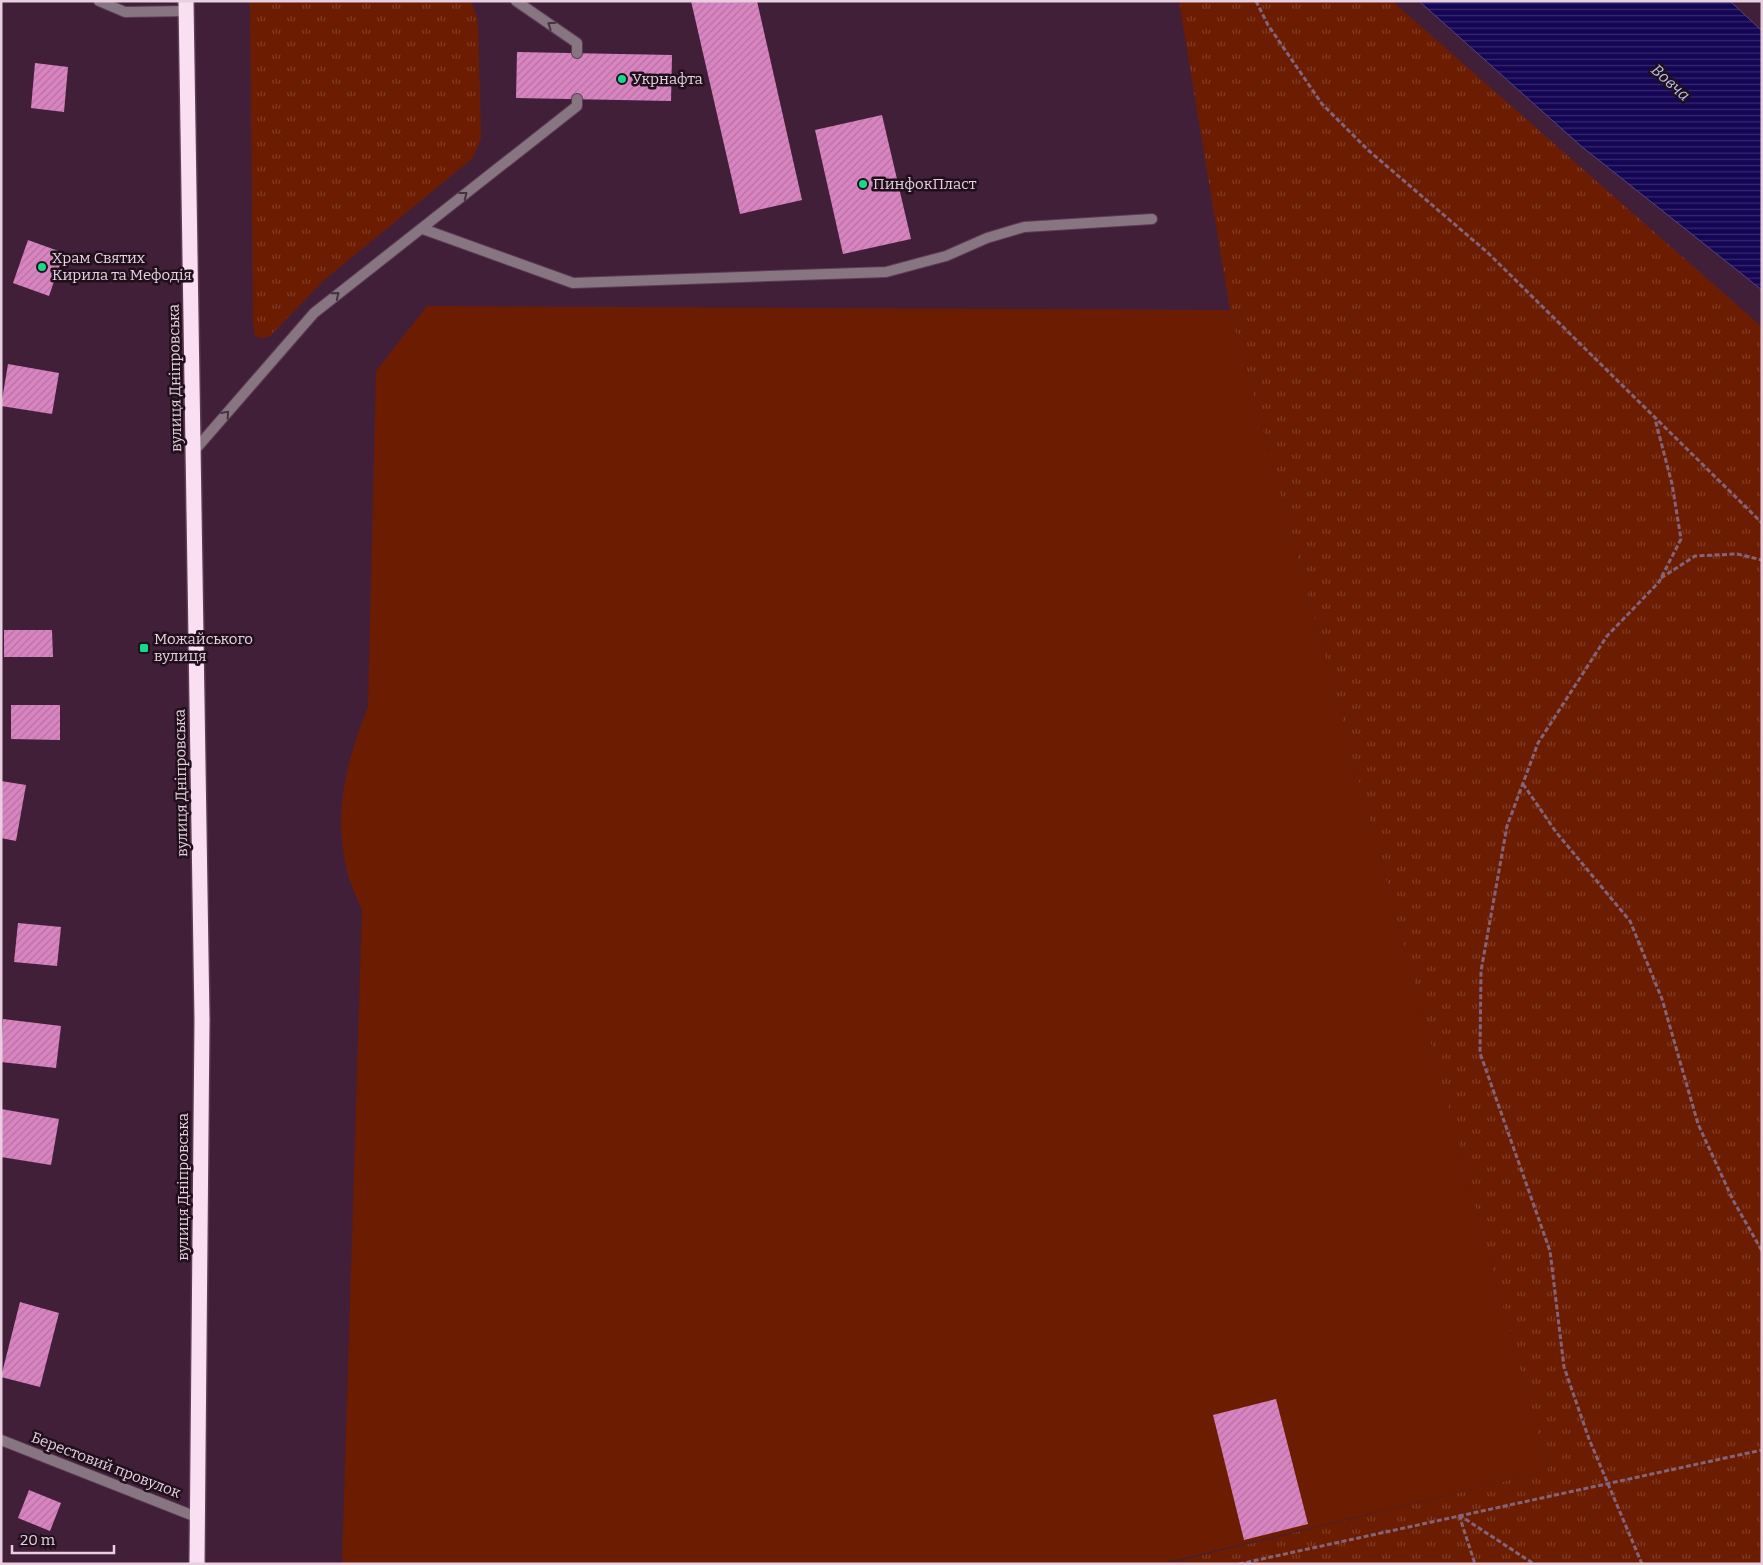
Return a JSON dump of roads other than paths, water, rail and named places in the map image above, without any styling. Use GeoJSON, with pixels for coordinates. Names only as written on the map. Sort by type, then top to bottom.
{"type":"FeatureCollection","features":[{"type":"Feature","properties":{"kind":"highway","name":"вулиця Дніпровська"},"geometry":{"type":"LineString","coordinates":[[186,6],[202,1020],[199,1518],[197,1564]]}},
{"type":"Feature","properties":{"kind":"street"},"geometry":{"type":"LineString","coordinates":[[99,1],[125,12],[186,6]]}},
{"type":"Feature","properties":{"kind":"street"},"geometry":{"type":"LineString","coordinates":[[516,1],[577,43],[577,53]]}},
{"type":"Feature","properties":{"kind":"street"},"geometry":{"type":"LineString","coordinates":[[194,451],[314,313],[577,106],[576,99]]}},
{"type":"Feature","properties":{"kind":"street"},"geometry":{"type":"LineString","coordinates":[[423,228],[574,283],[886,272],[946,256],[987,238],[1024,227],[1152,219]]}},
{"type":"Feature","properties":{"kind":"street","name":"Берестовий провулок"},"geometry":{"type":"LineString","coordinates":[[1,1440],[199,1518]]}},
{"type":"Feature","properties":{"kind":"water","name":"Вовча"},"geometry":{"type":"Polygon","coordinates":[[[1419,1],[1730,1],[1762,31],[1762,290],[1581,146],[1419,1]]]}},
{"type":"Feature","properties":{"kind":"place","name":"Укрнафта"},"geometry":{"type":"Point","coordinates":[622,79]}},
{"type":"Feature","properties":{"kind":"place","name":"ПинфокПласт"},"geometry":{"type":"Point","coordinates":[863,184]}},
{"type":"Feature","properties":{"kind":"place","name":"Храм Святих Кирила та Мефодія"},"geometry":{"type":"Point","coordinates":[42,267]}},
{"type":"Feature","properties":{"kind":"place","name":"Можайського вулиця"},"geometry":{"type":"Point","coordinates":[144,648]}}]}
